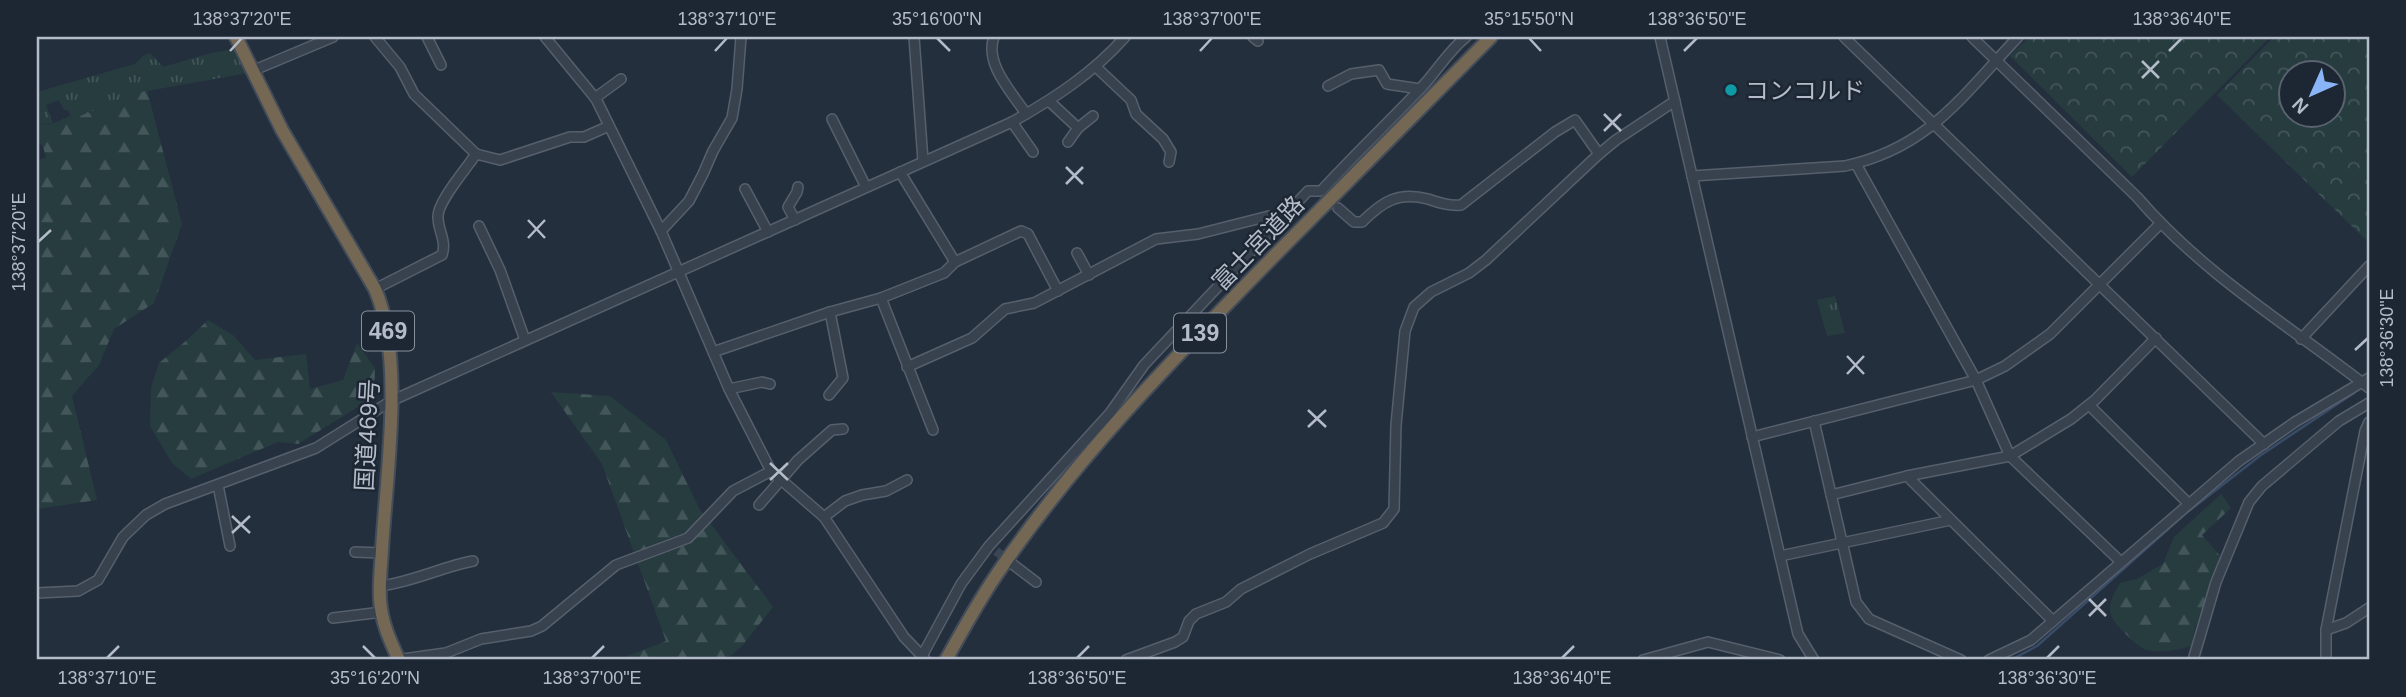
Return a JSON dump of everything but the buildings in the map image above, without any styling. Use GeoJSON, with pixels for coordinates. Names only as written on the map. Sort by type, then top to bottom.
{"type":"FeatureCollection","features":[{"type":"Feature","properties":{"kind":"highway","name":"国道469号"},"geometry":{"type":"LineString","coordinates":[[236,37],[282,130],[375,289],[387,329],[391,401],[380,586],[387,633],[398,660]]}},
{"type":"Feature","properties":{"kind":"highway","name":"富士宮道路"},"geometry":{"type":"LineString","coordinates":[[946,660],[996,575],[1077,468],[1134,403],[1241,290],[1491,37]]}},
{"type":"Feature","properties":{"kind":"street"},"geometry":{"type":"LineString","coordinates":[[253,71],[333,37]]}},
{"type":"Feature","properties":{"kind":"street"},"geometry":{"type":"LineString","coordinates":[[375,37],[400,67],[414,94],[476,154],[500,160],[570,137],[584,137],[609,126]]}},
{"type":"Feature","properties":{"kind":"street"},"geometry":{"type":"LineString","coordinates":[[427,37],[441,65]]}},
{"type":"Feature","properties":{"kind":"street"},"geometry":{"type":"LineString","coordinates":[[545,37],[595,99],[661,231],[729,389],[771,471],[824,517],[904,637],[924,658],[961,584],[1110,412],[1144,365],[1308,191],[1321,191],[1420,89],[1455,45],[1466,37]]}},
{"type":"Feature","properties":{"kind":"street"},"geometry":{"type":"LineString","coordinates":[[661,231],[689,201],[732,118],[741,37]]}},
{"type":"Feature","properties":{"kind":"street"},"geometry":{"type":"LineString","coordinates":[[914,37],[923,161]]}},
{"type":"Feature","properties":{"kind":"street"},"geometry":{"type":"LineString","coordinates":[[994,37],[990,47],[992,62],[1026,114]]}},
{"type":"Feature","properties":{"kind":"street"},"geometry":{"type":"LineString","coordinates":[[37,593],[78,591],[98,580],[123,537],[146,515],[165,504],[316,448],[391,401],[1012,122],[1049,101],[1096,67],[1125,37]]}},
{"type":"Feature","properties":{"kind":"street"},"geometry":{"type":"LineString","coordinates":[[1660,37],[1798,634],[1814,660]]}},
{"type":"Feature","properties":{"kind":"street"},"geometry":{"type":"LineString","coordinates":[[1844,37],[2264,444]]}},
{"type":"Feature","properties":{"kind":"street"},"geometry":{"type":"LineString","coordinates":[[1972,37],[2137,197],[2160,224],[2214,273],[2301,339],[2367,383],[2239,461],[2031,640],[1989,660]]}},
{"type":"Feature","properties":{"kind":"street"},"geometry":{"type":"LineString","coordinates":[[1692,176],[1856,164],[1908,144],[1935,125],[2018,37]]}},
{"type":"Feature","properties":{"kind":"street"},"geometry":{"type":"LineString","coordinates":[[1096,67],[1131,100],[1136,114],[1163,139],[1171,152],[1169,162]]}},
{"type":"Feature","properties":{"kind":"street"},"geometry":{"type":"LineString","coordinates":[[1328,86],[1351,74],[1379,70],[1387,85],[1420,89]]}},
{"type":"Feature","properties":{"kind":"street"},"geometry":{"type":"LineString","coordinates":[[595,99],[621,79]]}},
{"type":"Feature","properties":{"kind":"street"},"geometry":{"type":"LineString","coordinates":[[1049,101],[1078,128]]}},
{"type":"Feature","properties":{"kind":"street"},"geometry":{"type":"LineString","coordinates":[[1126,660],[1175,642],[1183,637],[1189,621],[1196,614],[1226,602],[1241,589],[1310,554],[1383,523],[1389,517],[1394,509],[1396,492],[1396,425],[1405,331],[1414,307],[1431,292],[1469,273],[1486,260],[1598,154],[1675,101]]}},
{"type":"Feature","properties":{"kind":"street"},"geometry":{"type":"LineString","coordinates":[[1068,142],[1078,128],[1093,116]]}},
{"type":"Feature","properties":{"kind":"street"},"geometry":{"type":"LineString","coordinates":[[832,119],[866,187]]}},
{"type":"Feature","properties":{"kind":"street"},"geometry":{"type":"LineString","coordinates":[[1338,208],[1354,222],[1362,222],[1381,204],[1406,196],[1461,205],[1555,132],[1575,120],[1598,154]]}},
{"type":"Feature","properties":{"kind":"street"},"geometry":{"type":"LineString","coordinates":[[1012,122],[1033,152]]}},
{"type":"Feature","properties":{"kind":"street"},"geometry":{"type":"LineString","coordinates":[[375,289],[442,255],[445,247],[438,217],[440,203],[476,154]]}},
{"type":"Feature","properties":{"kind":"street"},"geometry":{"type":"LineString","coordinates":[[1856,164],[1976,380],[2010,456],[2121,562]]}},
{"type":"Feature","properties":{"kind":"street"},"geometry":{"type":"LineString","coordinates":[[900,172],[955,262]]}},
{"type":"Feature","properties":{"kind":"street"},"geometry":{"type":"LineString","coordinates":[[795,220],[788,206],[798,187]]}},
{"type":"Feature","properties":{"kind":"street"},"geometry":{"type":"LineString","coordinates":[[745,189],[768,232]]}},
{"type":"Feature","properties":{"kind":"street"},"geometry":{"type":"LineString","coordinates":[[907,366],[972,338],[1005,309],[1034,303],[1156,239],[1198,234],[1269,216],[1282,218]]}},
{"type":"Feature","properties":{"kind":"street"},"geometry":{"type":"LineString","coordinates":[[1752,437],[1976,380],[2005,366],[2050,334],[2160,224]]}},
{"type":"Feature","properties":{"kind":"street"},"geometry":{"type":"LineString","coordinates":[[479,226],[500,270],[525,340]]}},
{"type":"Feature","properties":{"kind":"street"},"geometry":{"type":"LineString","coordinates":[[713,352],[830,312],[881,298],[944,273],[955,262],[1021,231],[1028,234],[1058,291]]}},
{"type":"Feature","properties":{"kind":"street"},"geometry":{"type":"LineString","coordinates":[[1077,253],[1089,275]]}},
{"type":"Feature","properties":{"kind":"street"},"geometry":{"type":"LineString","coordinates":[[2301,339],[2369,266]]}},
{"type":"Feature","properties":{"kind":"street"},"geometry":{"type":"LineString","coordinates":[[881,298],[933,430]]}},
{"type":"Feature","properties":{"kind":"street"},"geometry":{"type":"LineString","coordinates":[[829,395],[843,378],[830,312]]}},
{"type":"Feature","properties":{"kind":"street"},"geometry":{"type":"LineString","coordinates":[[1831,495],[1907,476],[2010,456],[2089,405],[2156,338]]}},
{"type":"Feature","properties":{"kind":"street"},"geometry":{"type":"LineString","coordinates":[[729,389],[762,382],[770,384]]}},
{"type":"Feature","properties":{"kind":"street"},"geometry":{"type":"LineString","coordinates":[[2193,660],[2216,582],[2249,502],[2262,486],[2339,421],[2369,403]]}},
{"type":"Feature","properties":{"kind":"street"},"geometry":{"type":"LineString","coordinates":[[2089,405],[2189,504]]}},
{"type":"Feature","properties":{"kind":"street"},"geometry":{"type":"LineString","coordinates":[[1814,421],[1856,602],[1869,620],[1961,660]]}},
{"type":"Feature","properties":{"kind":"street"},"geometry":{"type":"LineString","coordinates":[[2326,660],[2326,630],[2369,422]]}},
{"type":"Feature","properties":{"kind":"street"},"geometry":{"type":"LineString","coordinates":[[759,505],[798,460],[832,430],[843,429]]}},
{"type":"Feature","properties":{"kind":"street"},"geometry":{"type":"LineString","coordinates":[[398,660],[446,653],[481,639],[531,631],[542,626],[616,565],[688,538],[733,491],[771,471]]}},
{"type":"Feature","properties":{"kind":"street"},"geometry":{"type":"LineString","coordinates":[[1907,476],[2053,621]]}},
{"type":"Feature","properties":{"kind":"street"},"geometry":{"type":"LineString","coordinates":[[824,517],[845,501],[886,491],[908,480]]}},
{"type":"Feature","properties":{"kind":"street"},"geometry":{"type":"LineString","coordinates":[[219,485],[230,546]]}},
{"type":"Feature","properties":{"kind":"street"},"geometry":{"type":"LineString","coordinates":[[1780,556],[1951,520]]}},
{"type":"Feature","properties":{"kind":"street"},"geometry":{"type":"LineString","coordinates":[[355,552],[382,552]]}},
{"type":"Feature","properties":{"kind":"street"},"geometry":{"type":"LineString","coordinates":[[380,586],[404,583],[449,565],[473,561]]}},
{"type":"Feature","properties":{"kind":"street"},"geometry":{"type":"LineString","coordinates":[[1011,563],[1036,582]]}},
{"type":"Feature","properties":{"kind":"street"},"geometry":{"type":"LineString","coordinates":[[2326,630],[2346,623],[2369,608]]}},
{"type":"Feature","properties":{"kind":"street"},"geometry":{"type":"LineString","coordinates":[[333,618],[382,612]]}},
{"type":"Feature","properties":{"kind":"street"},"geometry":{"type":"LineString","coordinates":[[1643,660],[1708,642],[1780,660]]}},
{"type":"Feature","properties":{"kind":"green space"},"geometry":{"type":"Polygon","coordinates":[[[2029,37],[2270,37],[2132,177],[2010,56],[2029,37]]]}},
{"type":"Feature","properties":{"kind":"green space"},"geometry":{"type":"Polygon","coordinates":[[[2274,37],[2369,37],[2369,243],[2217,95],[2274,37]]]}},
{"type":"Feature","properties":{"kind":"green space"},"geometry":{"type":"Polygon","coordinates":[[[234,49],[248,73],[147,91],[72,119],[59,100],[46,105],[53,123],[37,125],[37,92],[135,64],[150,53],[163,67],[234,49]]]}},
{"type":"Feature","properties":{"kind":"green space"},"geometry":{"type":"Polygon","coordinates":[[[147,90],[182,224],[154,303],[114,329],[99,365],[72,396],[97,500],[37,509],[37,161],[46,157],[37,140],[37,125],[52,124],[70,116],[72,119],[147,90]]]}},
{"type":"Feature","properties":{"kind":"green space"},"geometry":{"type":"Polygon","coordinates":[[[1835,296],[1845,333],[1827,336],[1817,300],[1835,296]]]}},
{"type":"Feature","properties":{"kind":"green space"},"geometry":{"type":"Polygon","coordinates":[[[208,320],[234,336],[255,360],[306,354],[310,389],[343,380],[357,343],[375,368],[374,397],[298,444],[278,442],[191,479],[172,463],[150,426],[151,388],[159,363],[208,320]]]}},
{"type":"Feature","properties":{"kind":"green space"},"geometry":{"type":"Polygon","coordinates":[[[551,392],[610,396],[666,440],[699,508],[773,607],[742,646],[726,660],[617,660],[666,641],[602,464],[551,392]]]}},
{"type":"Feature","properties":{"kind":"green space"},"geometry":{"type":"Polygon","coordinates":[[[2221,494],[2231,508],[2202,535],[2222,558],[2195,628],[2191,646],[2175,650],[2147,650],[2126,635],[2113,619],[2110,607],[2114,594],[2120,583],[2137,579],[2163,564],[2174,537],[2221,494]]]}},
{"type":"Feature","properties":{"kind":"waterway"},"geometry":{"type":"LineString","coordinates":[[2011,660],[2037,646],[2185,514],[2261,455],[2354,393]]}},
{"type":"Feature","properties":{"kind":"tunnel"},"geometry":{"type":"LineString","coordinates":[[996,551],[1011,563]]}},
{"type":"Feature","properties":{"kind":"place","name":"コンコルド"},"geometry":{"type":"Point","coordinates":[1731,90]}}]}
